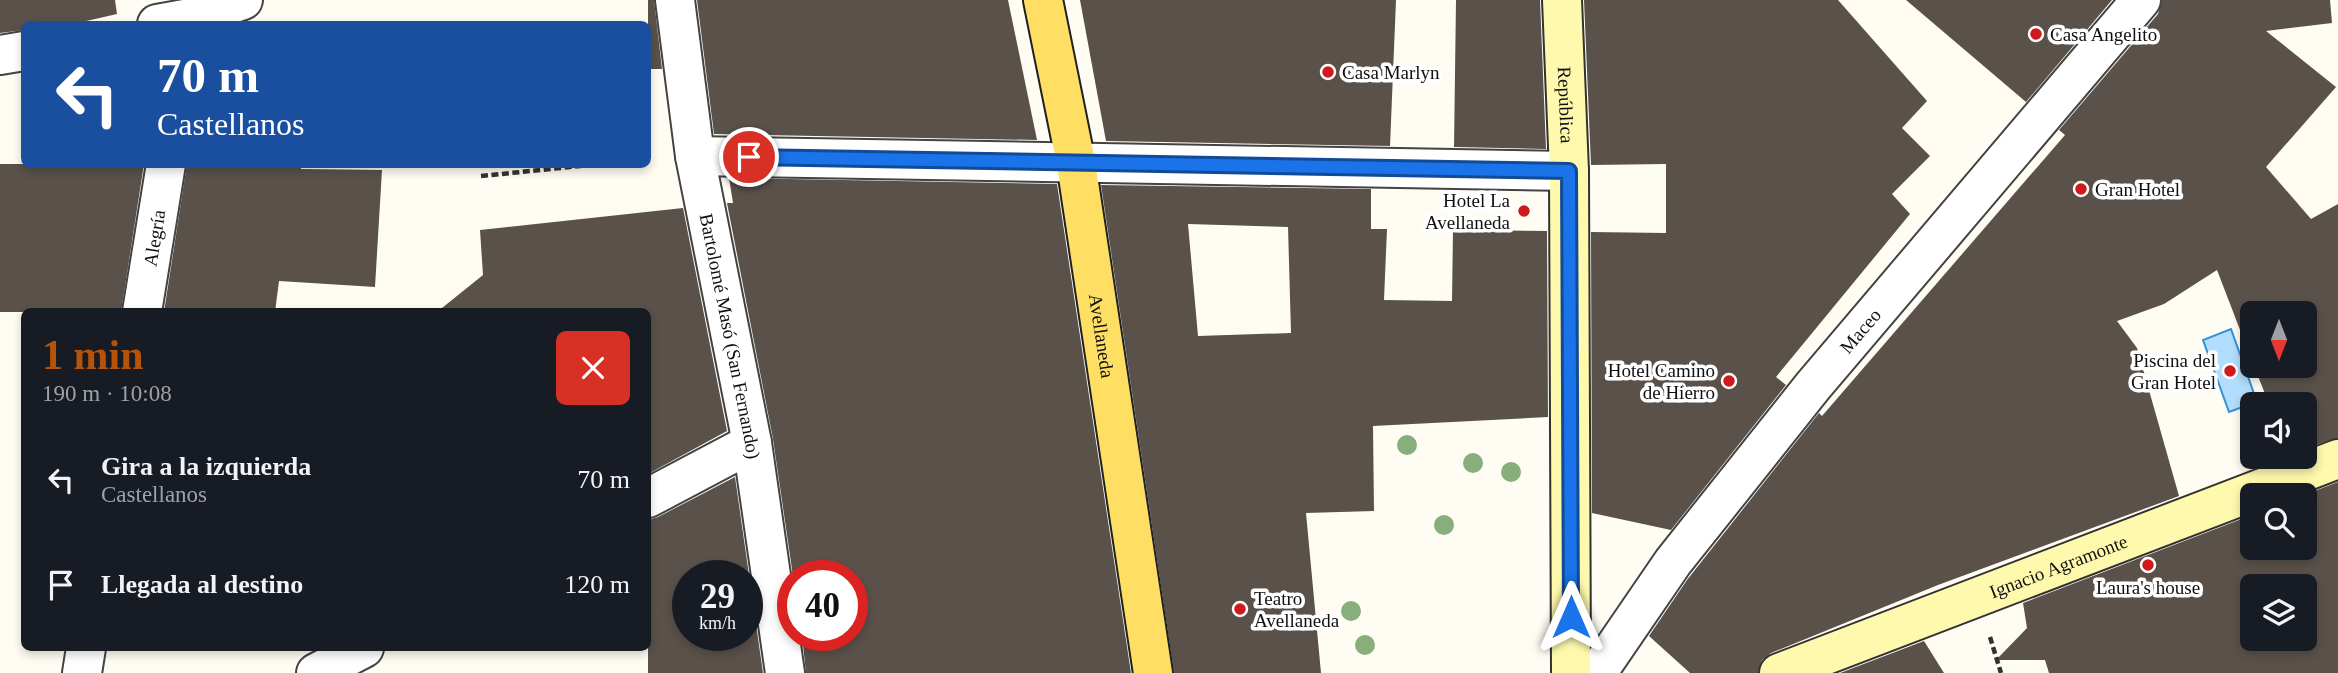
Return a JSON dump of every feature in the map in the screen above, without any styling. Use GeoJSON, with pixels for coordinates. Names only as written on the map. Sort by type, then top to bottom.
{"type":"FeatureCollection","features":[{"type":"Feature","properties":{"kind":"main road","name":"Avellaneda"},"geometry":{"type":"LineString","coordinates":[[1043,0],[1076,163],[1153,673]]}},
{"type":"Feature","properties":{"kind":"street"},"geometry":{"type":"LineString","coordinates":[[182,21],[243,0]]}},
{"type":"Feature","properties":{"kind":"street","name":"Bartolomé Masó (San Fernando)"},"geometry":{"type":"LineString","coordinates":[[675,0],[695,156],[752,443],[785,673]]}},
{"type":"Feature","properties":{"kind":"street","name":"República"},"geometry":{"type":"LineString","coordinates":[[1562,0],[1569,171],[1571,673]]}},
{"type":"Feature","properties":{"kind":"street","name":"Maceo"},"geometry":{"type":"LineString","coordinates":[[1597,673],[1608,653],[1673,562],[1805,397],[2141,0]]}},
{"type":"Feature","properties":{"kind":"street"},"geometry":{"type":"LineString","coordinates":[[0,55],[21,52]]}},
{"type":"Feature","properties":{"kind":"street"},"geometry":{"type":"LineString","coordinates":[[695,156],[1569,171]]}},
{"type":"Feature","properties":{"kind":"street","name":"Alegría"},"geometry":{"type":"LineString","coordinates":[[143,308],[165,168]]}},
{"type":"Feature","properties":{"kind":"street"},"geometry":{"type":"LineString","coordinates":[[651,496],[752,443]]}},
{"type":"Feature","properties":{"kind":"street","name":"Ignacio Agramonte"},"geometry":{"type":"LineString","coordinates":[[1779,673],[2338,459]]}},
{"type":"Feature","properties":{"kind":"street"},"geometry":{"type":"LineString","coordinates":[[82,673],[86,651]]}},
{"type":"Feature","properties":{"kind":"street"},"geometry":{"type":"LineString","coordinates":[[316,673],[358,651]]}},
{"type":"Feature","properties":{"kind":"path"},"geometry":{"type":"LineString","coordinates":[[481,176],[560,168]]}},
{"type":"Feature","properties":{"kind":"water","name":"Piscina del Gran Hotel"},"geometry":{"type":"Polygon","coordinates":[[[2231,329],[2240,354],[2240,378],[2248,378],[2253,392],[2240,392],[2240,408],[2229,412],[2203,340],[2231,329]]]}},
{"type":"Feature","properties":{"kind":"building"},"geometry":{"type":"Polygon","coordinates":[[[0,0],[115,0],[117,14],[86,21],[21,21],[21,30],[0,33],[0,0]]]}},
{"type":"Feature","properties":{"kind":"building"},"geometry":{"type":"Polygon","coordinates":[[[648,0],[654,0],[662,69],[651,69],[651,21],[648,21],[648,0]]]}},
{"type":"Feature","properties":{"kind":"building"},"geometry":{"type":"Polygon","coordinates":[[[697,0],[1008,0],[1037,140],[714,134],[697,0]]]}},
{"type":"Feature","properties":{"kind":"building"},"geometry":{"type":"Polygon","coordinates":[[[1080,0],[1396,0],[1390,146],[1106,141],[1080,0]]]}},
{"type":"Feature","properties":{"kind":"building"},"geometry":{"type":"Polygon","coordinates":[[[1456,0],[1540,0],[1546,149],[1454,147],[1456,0]]]}},
{"type":"Feature","properties":{"kind":"building"},"geometry":{"type":"Polygon","coordinates":[[[1584,0],[1838,0],[1927,101],[1902,128],[1930,156],[1892,194],[1910,214],[1776,377],[1786,385],[1671,530],[1592,513],[1591,232],[1666,233],[1666,164],[1591,165],[1584,0]]]}},
{"type":"Feature","properties":{"kind":"building"},"geometry":{"type":"Polygon","coordinates":[[[1906,0],[2112,0],[2026,102],[1906,0]]]}},
{"type":"Feature","properties":{"kind":"building"},"geometry":{"type":"Polygon","coordinates":[[[2162,0],[2330,0],[2332,23],[2266,31],[2336,87],[2266,167],[2311,219],[2338,204],[2338,438],[2317,444],[2317,392],[2264,392],[2259,378],[2317,378],[2317,301],[2240,301],[2240,330],[2217,270],[2164,304],[2117,321],[2137,348],[2179,496],[1938,585],[1771,653],[1762,660],[1758,673],[1690,673],[1649,636],[1687,580],[1819,413],[1822,416],[2065,135],[2059,130],[2158,14],[2162,0]]]}},
{"type":"Feature","properties":{"kind":"building"},"geometry":{"type":"Polygon","coordinates":[[[0,164],[21,164],[21,168],[143,168],[122,308],[21,308],[21,312],[0,312],[0,164]]]}},
{"type":"Feature","properties":{"kind":"building"},"geometry":{"type":"Polygon","coordinates":[[[186,168],[382,170],[375,287],[279,281],[276,308],[165,308],[186,168]]]}},
{"type":"Feature","properties":{"kind":"building"},"geometry":{"type":"Polygon","coordinates":[[[729,178],[1057,184],[1131,673],[806,673],[804,651],[868,651],[868,560],[791,560],[773,439],[727,203],[733,203],[729,178]]]}},
{"type":"Feature","properties":{"kind":"building"},"geometry":{"type":"Polygon","coordinates":[[[1101,185],[1371,189],[1371,229],[1387,229],[1384,300],[1452,301],[1453,230],[1547,231],[1548,417],[1373,426],[1374,511],[1306,513],[1321,673],[1174,673],[1101,185]],[[1188,224],[1198,336],[1291,333],[1288,227],[1188,224]]]}},
{"type":"Feature","properties":{"kind":"building"},"geometry":{"type":"Polygon","coordinates":[[[683,208],[727,431],[651,472],[651,308],[442,308],[483,275],[480,230],[683,208]]]}},
{"type":"Feature","properties":{"kind":"building"},"geometry":{"type":"Polygon","coordinates":[[[735,477],[747,560],[672,560],[672,651],[760,651],[763,673],[648,673],[648,651],[651,651],[651,519],[735,477]]]}},
{"type":"Feature","properties":{"kind":"building"},"geometry":{"type":"Polygon","coordinates":[[[2338,482],[2338,673],[2049,673],[2045,660],[1996,660],[2027,628],[2023,603],[2240,520],[2240,560],[2317,560],[2317,490],[2338,482]]]}},
{"type":"Feature","properties":{"kind":"building"},"geometry":{"type":"Polygon","coordinates":[[[1924,641],[1944,673],[1840,673],[1924,641]]]}},
{"type":"Feature","properties":{"kind":"place","name":"Casa Angelito"},"geometry":{"type":"Point","coordinates":[2036,34]}},
{"type":"Feature","properties":{"kind":"place","name":"Casa Marlyn"},"geometry":{"type":"Point","coordinates":[1328,72]}},
{"type":"Feature","properties":{"kind":"place","name":"Gran Hotel"},"geometry":{"type":"Point","coordinates":[2081,189]}},
{"type":"Feature","properties":{"kind":"place","name":"Hotel La Avellaneda"},"geometry":{"type":"Point","coordinates":[1524,211]}},
{"type":"Feature","properties":{"kind":"place","name":"Piscina del Gran Hotel"},"geometry":{"type":"Point","coordinates":[2230,371]}},
{"type":"Feature","properties":{"kind":"place","name":"Hotel Camino de Hierro"},"geometry":{"type":"Point","coordinates":[1729,381]}},
{"type":"Feature","properties":{"kind":"place","name":"Laura's house"},"geometry":{"type":"Point","coordinates":[2148,565]}},
{"type":"Feature","properties":{"kind":"place","name":"Teatro Avellaneda"},"geometry":{"type":"Point","coordinates":[1240,609]}},
{"type":"Feature","properties":{"kind":"route"},"geometry":{"type":"LineString","coordinates":[[749,157],[1569,171],[1571,617]]}}]}
